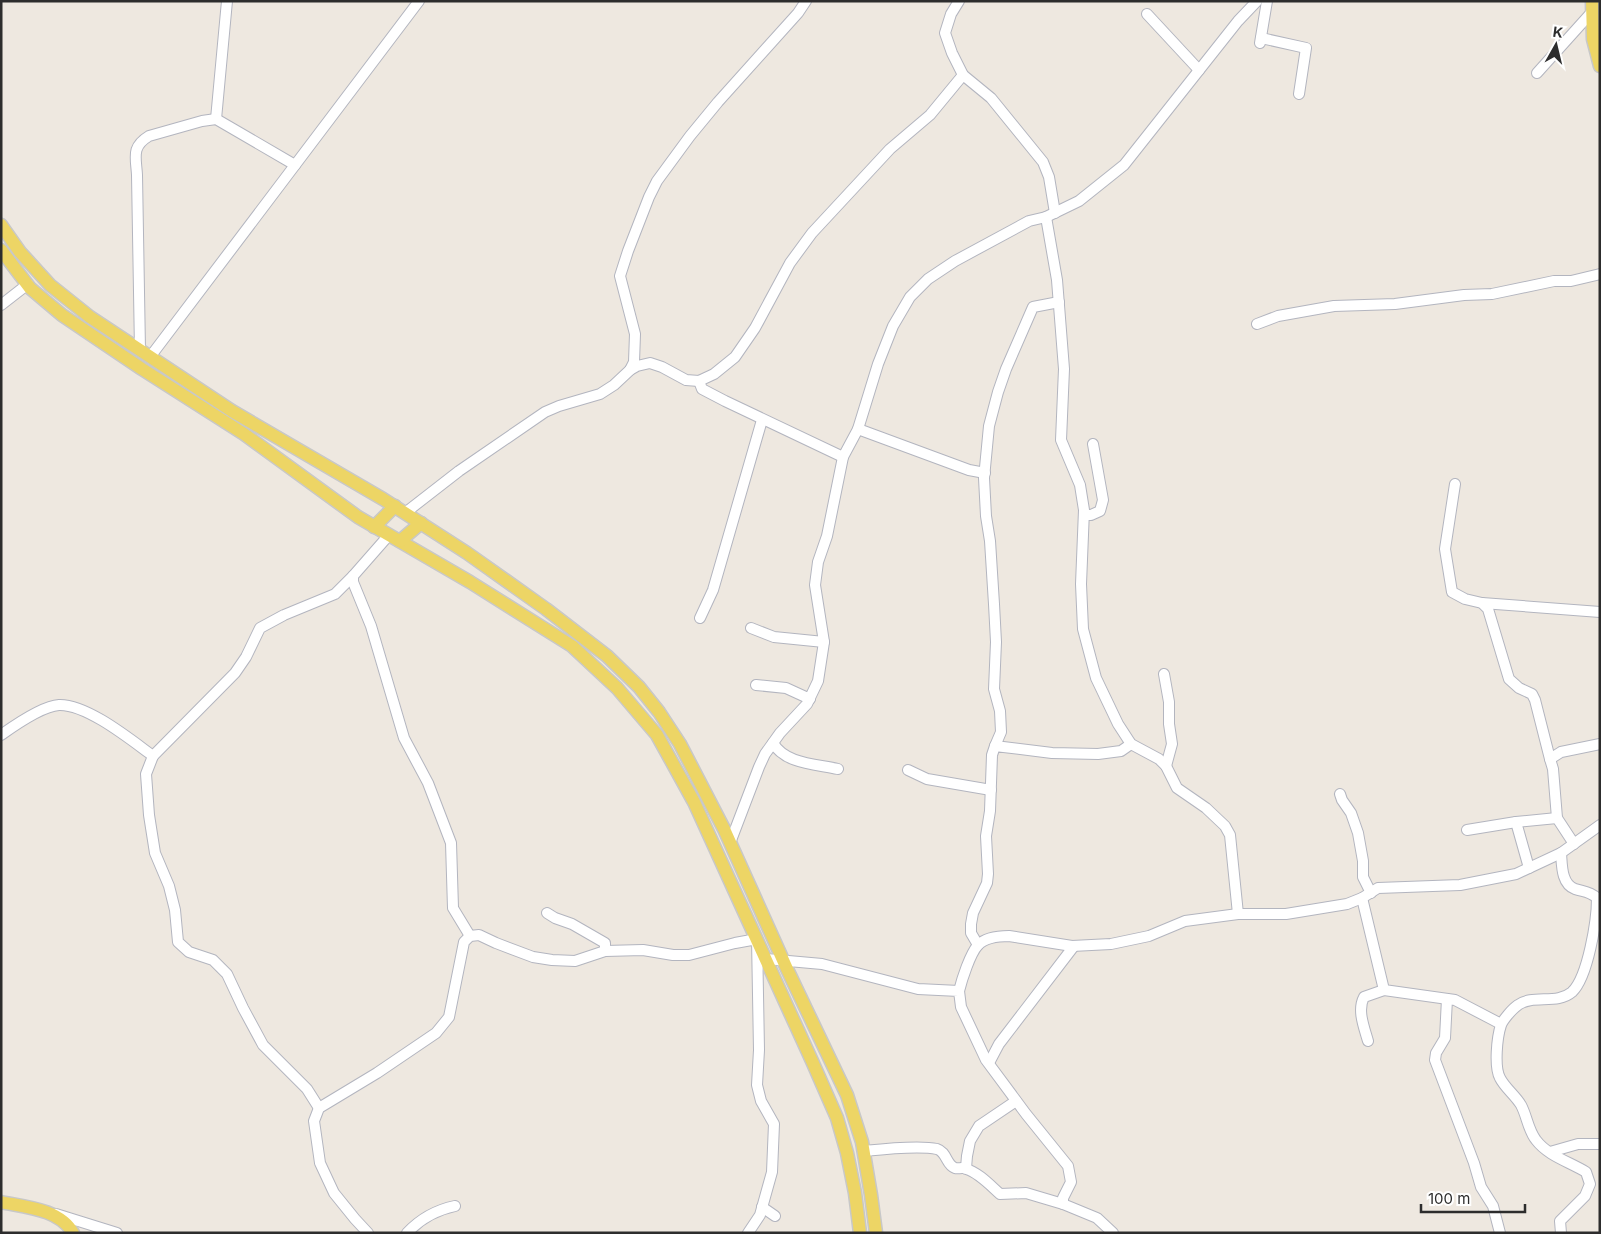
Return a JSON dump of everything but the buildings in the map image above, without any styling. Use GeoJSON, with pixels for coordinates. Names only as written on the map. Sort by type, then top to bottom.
{"type":"FeatureCollection","features":[{"type":"Feature","properties":{"kind":"main road"},"geometry":{"type":"LineString","coordinates":[[1591,7],[1593,39],[1600,66]]}},
{"type":"Feature","properties":{"kind":"main road"},"geometry":{"type":"LineString","coordinates":[[1,225],[20,252],[50,285],[90,317],[232,411],[400,509],[467,553],[546,608],[607,656],[639,687],[659,712],[680,744],[730,843],[782,960],[847,1095],[864,1150],[872,1194],[876,1233]]}},
{"type":"Feature","properties":{"kind":"main road"},"geometry":{"type":"LineString","coordinates":[[1,250],[28,284],[62,315],[244,434],[358,517],[470,582],[572,646],[617,688],[658,735],[694,802],[837,1118],[848,1153],[860,1233]]}},
{"type":"Feature","properties":{"kind":"main road"},"geometry":{"type":"LineString","coordinates":[[374,526],[400,509]]}},
{"type":"Feature","properties":{"kind":"main road"},"geometry":{"type":"LineString","coordinates":[[394,538],[420,523]]}},
{"type":"Feature","properties":{"kind":"main road"},"geometry":{"type":"LineString","coordinates":[[1,1202],[48,1212],[69,1226],[73,1233]]}},
{"type":"Feature","properties":{"kind":"street"},"geometry":{"type":"LineString","coordinates":[[216,119],[227,1]]}},
{"type":"Feature","properties":{"kind":"street"},"geometry":{"type":"LineString","coordinates":[[145,353],[295,165],[419,1]]}},
{"type":"Feature","properties":{"kind":"street"},"geometry":{"type":"LineString","coordinates":[[630,370],[634,362],[636,334],[620,276],[628,251],[657,181],[718,102],[798,13],[806,1]]}},
{"type":"Feature","properties":{"kind":"street"},"geometry":{"type":"LineString","coordinates":[[959,1],[945,33],[963,75],[991,98],[1043,162],[1049,177],[1064,369],[1061,440],[1080,485],[1084,515],[1081,584],[1083,629],[1096,678],[1118,724],[1131,744],[1159,759],[1166,766],[1177,788],[1206,808],[1225,826],[1230,835],[1234,861],[1238,914]]}},
{"type":"Feature","properties":{"kind":"street"},"geometry":{"type":"LineString","coordinates":[[730,843],[765,754],[780,733],[807,704],[818,681],[824,642],[816,585],[818,562],[827,536],[843,457],[858,429],[878,364],[893,326],[910,297],[928,279],[955,261],[1030,221],[1051,215],[1079,202],[1124,166],[1238,21],[1257,1]]}},
{"type":"Feature","properties":{"kind":"street"},"geometry":{"type":"LineString","coordinates":[[1267,1],[1261,40],[1306,48],[1299,94]]}},
{"type":"Feature","properties":{"kind":"street"},"geometry":{"type":"LineString","coordinates":[[1537,73],[1591,7]]}},
{"type":"Feature","properties":{"kind":"street"},"geometry":{"type":"LineString","coordinates":[[1147,14],[1199,70]]}},
{"type":"Feature","properties":{"kind":"street"},"geometry":{"type":"LineString","coordinates":[[400,509],[545,412],[600,394],[637,366],[650,363],[662,367],[686,380],[699,381],[714,374],[734,357],[755,328],[790,263],[812,233],[890,149],[930,115],[963,75]]}},
{"type":"Feature","properties":{"kind":"street"},"geometry":{"type":"LineString","coordinates":[[145,353],[138,175],[135,157],[141,141],[149,136],[202,121],[216,119],[295,165]]}},
{"type":"Feature","properties":{"kind":"street"},"geometry":{"type":"LineString","coordinates":[[1257,324],[1278,316],[1334,306],[1395,304],[1492,294],[1554,281],[1571,281],[1600,274]]}},
{"type":"Feature","properties":{"kind":"street"},"geometry":{"type":"LineString","coordinates":[[1,305],[28,284]]}},
{"type":"Feature","properties":{"kind":"street"},"geometry":{"type":"LineString","coordinates":[[978,945],[971,934],[971,924],[973,913],[987,882],[986,836],[990,811],[992,755],[1001,732],[1000,711],[994,689],[996,642],[984,473],[989,426],[998,392],[1033,307],[1059,302]]}},
{"type":"Feature","properties":{"kind":"street"},"geometry":{"type":"LineString","coordinates":[[699,381],[702,389],[762,420],[843,457]]}},
{"type":"Feature","properties":{"kind":"street"},"geometry":{"type":"LineString","coordinates":[[700,618],[713,590],[762,420]]}},
{"type":"Feature","properties":{"kind":"street"},"geometry":{"type":"LineString","coordinates":[[858,429],[969,470],[984,473]]}},
{"type":"Feature","properties":{"kind":"street"},"geometry":{"type":"LineString","coordinates":[[1084,515],[1100,511],[1103,500],[1093,444]]}},
{"type":"Feature","properties":{"kind":"street"},"geometry":{"type":"LineString","coordinates":[[1455,484],[1445,549],[1452,592],[1465,599],[1482,603],[1600,612]]}},
{"type":"Feature","properties":{"kind":"street"},"geometry":{"type":"LineString","coordinates":[[319,1108],[307,1089],[263,1045],[227,974],[213,960],[189,952],[178,942],[169,886],[155,853],[149,815],[146,774],[153,756],[235,673],[246,657],[260,628],[284,615],[335,594],[394,538]]}},
{"type":"Feature","properties":{"kind":"street"},"geometry":{"type":"LineString","coordinates":[[353,576],[353,582],[371,626],[404,738],[428,783],[451,843],[453,908],[470,936]]}},
{"type":"Feature","properties":{"kind":"street"},"geometry":{"type":"LineString","coordinates":[[1482,603],[1488,610],[1508,679],[1519,688],[1532,694],[1535,700],[1553,769],[1557,818],[1574,844]]}},
{"type":"Feature","properties":{"kind":"street"},"geometry":{"type":"LineString","coordinates":[[751,628],[774,637],[824,642]]}},
{"type":"Feature","properties":{"kind":"street"},"geometry":{"type":"LineString","coordinates":[[1164,674],[1169,702],[1169,724],[1172,744],[1166,766]]}},
{"type":"Feature","properties":{"kind":"street"},"geometry":{"type":"LineString","coordinates":[[756,684],[786,688],[810,699]]}},
{"type":"Feature","properties":{"kind":"street"},"geometry":{"type":"LineString","coordinates":[[1,735],[41,710],[59,705],[80,710],[118,729],[153,756]]}},
{"type":"Feature","properties":{"kind":"street"},"geometry":{"type":"LineString","coordinates":[[773,743],[777,749],[788,757],[838,769]]}},
{"type":"Feature","properties":{"kind":"street"},"geometry":{"type":"LineString","coordinates":[[995,746],[1052,753],[1098,754],[1121,751],[1131,744]]}},
{"type":"Feature","properties":{"kind":"street"},"geometry":{"type":"LineString","coordinates":[[1550,759],[1561,752],[1600,744]]}},
{"type":"Feature","properties":{"kind":"street"},"geometry":{"type":"LineString","coordinates":[[908,770],[927,779],[991,790]]}},
{"type":"Feature","properties":{"kind":"street"},"geometry":{"type":"LineString","coordinates":[[1340,794],[1351,813],[1358,833],[1363,861],[1363,877],[1384,990]]}},
{"type":"Feature","properties":{"kind":"street"},"geometry":{"type":"LineString","coordinates":[[1467,830],[1557,818]]}},
{"type":"Feature","properties":{"kind":"street"},"geometry":{"type":"LineString","coordinates":[[1516,822],[1529,868]]}},
{"type":"Feature","properties":{"kind":"street"},"geometry":{"type":"LineString","coordinates":[[1063,1204],[1063,1198],[1071,1182],[1068,1166],[1016,1101],[989,1063],[960,1008],[959,991],[963,974],[978,945],[988,939],[1008,936],[1074,946],[1111,944],[1149,936],[1185,921],[1238,914],[1286,914],[1347,904],[1378,888],[1460,885],[1516,874],[1561,853],[1600,825]]}},
{"type":"Feature","properties":{"kind":"street"},"geometry":{"type":"LineString","coordinates":[[1561,853],[1563,874],[1569,885],[1573,888],[1590,892],[1597,898],[1597,916],[1582,979],[1572,992],[1563,997],[1536,998],[1518,1005],[1501,1024],[1497,1046],[1497,1069],[1500,1078],[1522,1106],[1536,1140],[1559,1158],[1574,1164],[1586,1172],[1590,1184],[1585,1196],[1560,1221],[1561,1233]]}},
{"type":"Feature","properties":{"kind":"street"},"geometry":{"type":"LineString","coordinates":[[546,913],[572,924],[605,943],[605,951]]}},
{"type":"Feature","properties":{"kind":"street"},"geometry":{"type":"LineString","coordinates":[[368,1233],[334,1193],[320,1163],[314,1121],[319,1108],[436,1034],[449,1017],[464,942],[470,936],[479,935],[533,957],[575,961],[605,951],[643,950],[689,956],[757,939],[759,1050],[757,1085],[761,1101],[774,1124],[772,1172],[760,1215],[748,1233]]}},
{"type":"Feature","properties":{"kind":"street"},"geometry":{"type":"LineString","coordinates":[[989,1063],[999,1044],[1074,946]]}},
{"type":"Feature","properties":{"kind":"street"},"geometry":{"type":"LineString","coordinates":[[766,959],[822,964],[918,989],[959,991]]}},
{"type":"Feature","properties":{"kind":"street"},"geometry":{"type":"LineString","coordinates":[[1368,1041],[1361,1013],[1362,1002],[1364,997],[1384,990],[1455,1000],[1501,1024]]}},
{"type":"Feature","properties":{"kind":"street"},"geometry":{"type":"LineString","coordinates":[[1447,999],[1445,1038],[1436,1053],[1435,1060],[1474,1163],[1481,1187],[1493,1206],[1500,1233]]}},
{"type":"Feature","properties":{"kind":"street"},"geometry":{"type":"LineString","coordinates":[[966,1168],[970,1141],[979,1126],[1016,1101]]}},
{"type":"Feature","properties":{"kind":"street"},"geometry":{"type":"LineString","coordinates":[[1550,1152],[1578,1144],[1600,1144]]}},
{"type":"Feature","properties":{"kind":"street"},"geometry":{"type":"LineString","coordinates":[[864,1150],[938,1149],[943,1152],[950,1166],[966,1168],[1000,1194],[1026,1192],[1063,1204],[1097,1218],[1113,1233]]}},
{"type":"Feature","properties":{"kind":"street"},"geometry":{"type":"LineString","coordinates":[[407,1233],[413,1226],[430,1214],[455,1206]]}},
{"type":"Feature","properties":{"kind":"street"},"geometry":{"type":"LineString","coordinates":[[762,1207],[775,1216]]}},
{"type":"Feature","properties":{"kind":"street"},"geometry":{"type":"LineString","coordinates":[[48,1212],[117,1233]]}}]}
